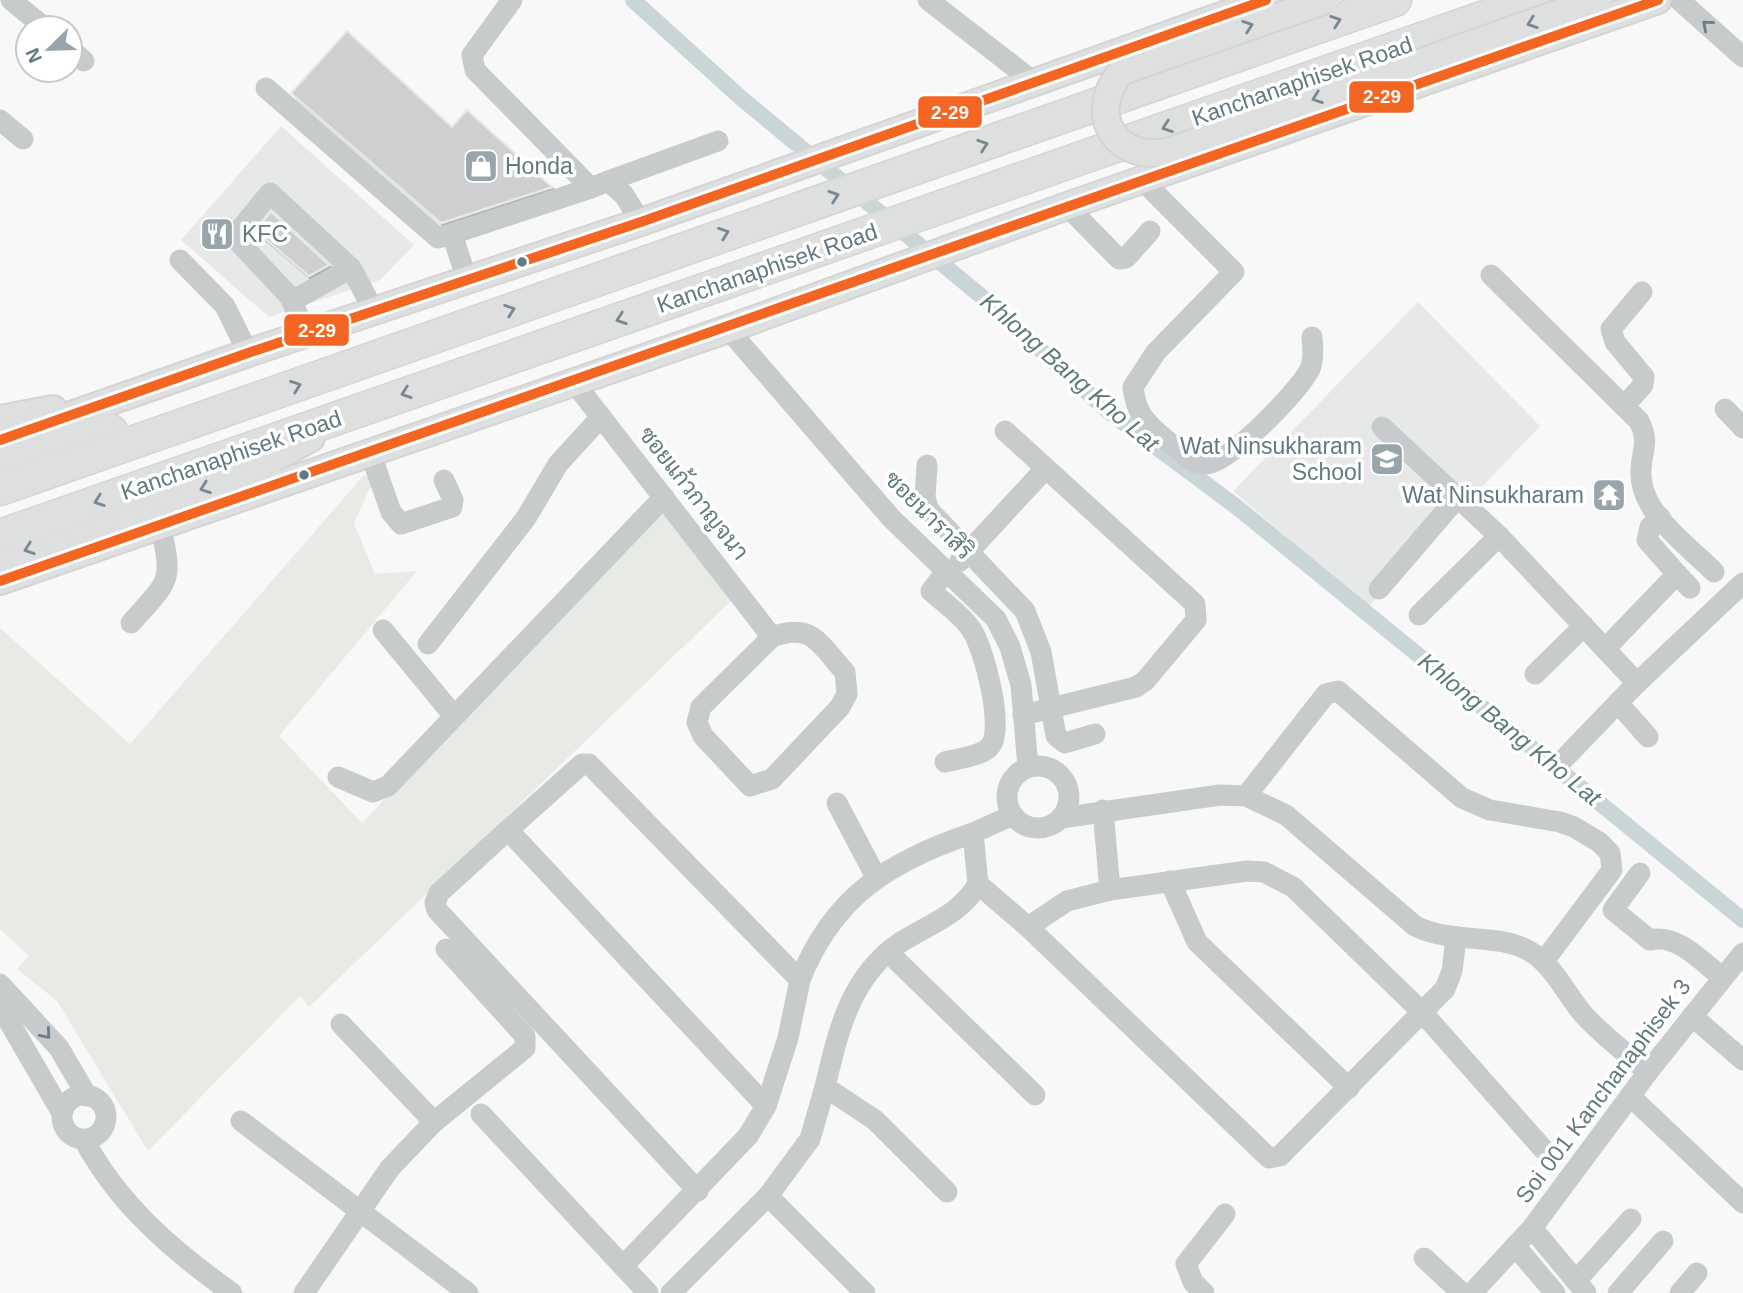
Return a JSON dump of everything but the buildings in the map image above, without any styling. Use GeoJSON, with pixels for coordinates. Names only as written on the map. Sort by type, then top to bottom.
{"type":"FeatureCollection","features":[{"type":"Feature","properties":{"kind":"highway","name":"Kanchanaphisek Road"},"geometry":{"type":"LineString","coordinates":[[0,489],[1395,0]]}},
{"type":"Feature","properties":{"kind":"highway","name":"Kanchanaphisek Road"},"geometry":{"type":"LineString","coordinates":[[0,536],[1533,0]]}},
{"type":"Feature","properties":{"kind":"highway"},"geometry":{"type":"LineString","coordinates":[[0,458],[178,415],[243,405]]}},
{"type":"Feature","properties":{"kind":"main road"},"geometry":{"type":"LineString","coordinates":[[0,440],[248,353],[641,222],[1266,0]]}},
{"type":"Feature","properties":{"kind":"main road"},"geometry":{"type":"LineString","coordinates":[[1325,0],[1122,71],[1108,91],[1106,105],[1113,133],[1119,142],[1139,154],[1167,152],[1596,0]]}},
{"type":"Feature","properties":{"kind":"main road"},"geometry":{"type":"LineString","coordinates":[[0,559],[377,449],[728,329],[1067,206],[1658,0]]}},
{"type":"Feature","properties":{"kind":"main road"},"geometry":{"type":"LineString","coordinates":[[0,419],[114,400]]}},
{"type":"Feature","properties":{"kind":"main road"},"geometry":{"type":"LineString","coordinates":[[0,580],[161,514],[246,473],[371,405]]}},
{"type":"Feature","properties":{"kind":"main road"},"geometry":{"type":"LineString","coordinates":[[246,473],[377,449]]}},
{"type":"Feature","properties":{"kind":"street"},"geometry":{"type":"LineString","coordinates":[[0,11],[10,0],[28,14]]}},
{"type":"Feature","properties":{"kind":"street"},"geometry":{"type":"LineString","coordinates":[[512,0],[472,55],[472,65],[600,185],[624,195],[641,222]]}},
{"type":"Feature","properties":{"kind":"street"},"geometry":{"type":"LineString","coordinates":[[928,0],[1034,82]]}},
{"type":"Feature","properties":{"kind":"street"},"geometry":{"type":"LineString","coordinates":[[1679,0],[1740,50]]}},
{"type":"Feature","properties":{"kind":"street"},"geometry":{"type":"LineString","coordinates":[[266,88],[438,238],[600,185],[718,141]]}},
{"type":"Feature","properties":{"kind":"street"},"geometry":{"type":"LineString","coordinates":[[0,120],[23,139]]}},
{"type":"Feature","properties":{"kind":"street"},"geometry":{"type":"LineString","coordinates":[[1143,181],[1234,272],[1156,352],[1133,387],[1136,411],[1163,437],[1193,461],[1208,464],[1229,456],[1269,418],[1310,370],[1312,337]]}},
{"type":"Feature","properties":{"kind":"street"},"geometry":{"type":"LineString","coordinates":[[306,334],[292,302],[234,237],[270,192],[351,268],[374,311]]}},
{"type":"Feature","properties":{"kind":"street"},"geometry":{"type":"LineString","coordinates":[[1067,206],[1119,259],[1126,258],[1150,231]]}},
{"type":"Feature","properties":{"kind":"street"},"geometry":{"type":"LineString","coordinates":[[452,233],[467,280]]}},
{"type":"Feature","properties":{"kind":"street"},"geometry":{"type":"LineString","coordinates":[[180,260],[225,306],[248,353]]}},
{"type":"Feature","properties":{"kind":"street"},"geometry":{"type":"LineString","coordinates":[[292,302],[351,268]]}},
{"type":"Feature","properties":{"kind":"street"},"geometry":{"type":"LineString","coordinates":[[1491,275],[1639,421],[1645,432],[1646,449],[1640,472],[1642,486],[1660,517],[1728,581],[1637,683],[1559,764]]}},
{"type":"Feature","properties":{"kind":"street"},"geometry":{"type":"LineString","coordinates":[[1624,406],[1643,385],[1644,377],[1615,342],[1611,329],[1642,292]]}},
{"type":"Feature","properties":{"kind":"street","name":"ซอยนาราสิริ"},"geometry":{"type":"LineString","coordinates":[[728,329],[891,518],[996,619],[1010,647],[1021,685],[1028,767]]}},
{"type":"Feature","properties":{"kind":"street","name":"ซอยแก้วกาญจนา"},"geometry":{"type":"LineString","coordinates":[[573,381],[772,637]]}},
{"type":"Feature","properties":{"kind":"street"},"geometry":{"type":"LineString","coordinates":[[1725,409],[1743,428]]}},
{"type":"Feature","properties":{"kind":"street"},"geometry":{"type":"LineString","coordinates":[[428,644],[526,518],[558,464],[601,416]]}},
{"type":"Feature","properties":{"kind":"street"},"geometry":{"type":"LineString","coordinates":[[1382,427],[1499,536],[1637,683]]}},
{"type":"Feature","properties":{"kind":"street"},"geometry":{"type":"LineString","coordinates":[[1005,431],[1195,604],[1198,612],[1196,620],[1145,681],[1136,687],[1023,715]]}},
{"type":"Feature","properties":{"kind":"street"},"geometry":{"type":"LineString","coordinates":[[377,449],[391,512],[401,524],[452,508],[453,500],[444,480]]}},
{"type":"Feature","properties":{"kind":"street"},"geometry":{"type":"LineString","coordinates":[[927,465],[925,498],[929,510],[1025,611],[1041,652],[1060,741],[1065,743],[1095,734]]}},
{"type":"Feature","properties":{"kind":"street"},"geometry":{"type":"LineString","coordinates":[[945,762],[988,749],[993,742],[995,726],[987,666],[979,644],[971,628],[931,591],[1045,469]]}},
{"type":"Feature","properties":{"kind":"street"},"geometry":{"type":"LineString","coordinates":[[338,777],[365,790],[381,790],[664,497]]}},
{"type":"Feature","properties":{"kind":"street"},"geometry":{"type":"LineString","coordinates":[[1379,589],[1457,498]]}},
{"type":"Feature","properties":{"kind":"street"},"geometry":{"type":"LineString","coordinates":[[131,623],[165,585],[169,573],[161,514]]}},
{"type":"Feature","properties":{"kind":"street"},"geometry":{"type":"LineString","coordinates":[[1605,649],[1684,581],[1647,540],[1650,527],[1660,517]]}},
{"type":"Feature","properties":{"kind":"street"},"geometry":{"type":"LineString","coordinates":[[1419,615],[1499,536]]}},
{"type":"Feature","properties":{"kind":"street"},"geometry":{"type":"LineString","coordinates":[[1535,674],[1584,626]]}},
{"type":"Feature","properties":{"kind":"street"},"geometry":{"type":"LineString","coordinates":[[383,630],[454,716]]}},
{"type":"Feature","properties":{"kind":"street"},"geometry":{"type":"LineString","coordinates":[[792,630],[809,634],[845,672],[847,694],[840,707],[772,779],[750,786],[703,736],[696,722],[701,707],[772,637],[792,630]]}},
{"type":"Feature","properties":{"kind":"street"},"geometry":{"type":"LineString","coordinates":[[1246,796],[1326,694],[1338,691],[1476,806],[1560,822],[1599,842],[1610,853],[1612,870],[1544,961]]}},
{"type":"Feature","properties":{"kind":"street"},"geometry":{"type":"LineString","coordinates":[[1618,703],[1648,737]]}},
{"type":"Feature","properties":{"kind":"street"},"geometry":{"type":"LineString","coordinates":[[698,1191],[437,910],[435,903],[439,893],[582,764],[589,764],[800,980]]}},
{"type":"Feature","properties":{"kind":"street"},"geometry":{"type":"LineString","coordinates":[[1061,817],[1069,800],[1065,781],[1049,768],[1028,767],[1012,780],[1007,801],[1013,814],[1026,825],[1035,828],[1045,827],[1061,817],[1103,810],[1220,795],[1246,796],[1286,815],[1415,926],[1431,934],[1456,939],[1522,947],[1544,961],[1583,1013],[1648,1072]]}},
{"type":"Feature","properties":{"kind":"street"},"geometry":{"type":"LineString","coordinates":[[837,803],[876,877]]}},
{"type":"Feature","properties":{"kind":"street"},"geometry":{"type":"LineString","coordinates":[[1103,810],[1110,890]]}},
{"type":"Feature","properties":{"kind":"street"},"geometry":{"type":"LineString","coordinates":[[623,1266],[748,1136],[766,1106],[788,1038],[800,980],[813,949],[876,877],[923,850],[973,833],[1013,814]]}},
{"type":"Feature","properties":{"kind":"street"},"geometry":{"type":"LineString","coordinates":[[508,830],[766,1106]]}},
{"type":"Feature","properties":{"kind":"street"},"geometry":{"type":"LineString","coordinates":[[671,1293],[768,1196],[810,1139],[845,1009],[855,991],[888,952],[960,909],[978,884],[973,833]]}},
{"type":"Feature","properties":{"kind":"street"},"geometry":{"type":"LineString","coordinates":[[1028,927],[1066,901],[1110,890],[1247,872],[1264,872],[1277,877],[1293,887],[1422,1012],[1544,1150]]}},
{"type":"Feature","properties":{"kind":"street"},"geometry":{"type":"LineString","coordinates":[[1640,873],[1614,910],[1650,940],[1672,940],[1723,978]]}},
{"type":"Feature","properties":{"kind":"street"},"geometry":{"type":"LineString","coordinates":[[1170,881],[1197,942],[1349,1088]]}},
{"type":"Feature","properties":{"kind":"street"},"geometry":{"type":"LineString","coordinates":[[978,884],[1028,927],[1269,1158],[1280,1156],[1445,989],[1456,939]]}},
{"type":"Feature","properties":{"kind":"street"},"geometry":{"type":"LineString","coordinates":[[304,1293],[390,1168],[434,1122],[523,1051],[525,1036],[446,949]]}},
{"type":"Feature","properties":{"kind":"street"},"geometry":{"type":"LineString","coordinates":[[888,952],[1035,1095]]}},
{"type":"Feature","properties":{"kind":"street","name":"Soi 001 Kanchanaphisek 3"},"geometry":{"type":"LineString","coordinates":[[1581,1287],[1532,1228],[1648,1072],[1741,955]]}},
{"type":"Feature","properties":{"kind":"street"},"geometry":{"type":"LineString","coordinates":[[0,984],[59,1048],[88,1096],[101,1103],[106,1122],[94,1137],[84,1140]]}},
{"type":"Feature","properties":{"kind":"street"},"geometry":{"type":"LineString","coordinates":[[0,1006],[62,1113],[67,1132],[84,1140],[109,1178],[154,1232],[177,1253],[232,1293]]}},
{"type":"Feature","properties":{"kind":"street"},"geometry":{"type":"LineString","coordinates":[[1692,1016],[1743,1060]]}},
{"type":"Feature","properties":{"kind":"street"},"geometry":{"type":"LineString","coordinates":[[341,1024],[434,1122]]}},
{"type":"Feature","properties":{"kind":"street"},"geometry":{"type":"LineString","coordinates":[[825,1087],[875,1120],[947,1192]]}},
{"type":"Feature","properties":{"kind":"street"},"geometry":{"type":"LineString","coordinates":[[62,1113],[74,1098],[88,1096]]}},
{"type":"Feature","properties":{"kind":"street"},"geometry":{"type":"LineString","coordinates":[[1630,1096],[1743,1203]]}},
{"type":"Feature","properties":{"kind":"street"},"geometry":{"type":"LineString","coordinates":[[481,1114],[648,1293]]}},
{"type":"Feature","properties":{"kind":"street"},"geometry":{"type":"LineString","coordinates":[[241,1121],[468,1293]]}},
{"type":"Feature","properties":{"kind":"street"},"geometry":{"type":"LineString","coordinates":[[768,1196],[865,1293]]}},
{"type":"Feature","properties":{"kind":"street"},"geometry":{"type":"LineString","coordinates":[[1204,1293],[1193,1282],[1186,1264],[1225,1214]]}},
{"type":"Feature","properties":{"kind":"street"},"geometry":{"type":"LineString","coordinates":[[1581,1287],[1631,1219]]}},
{"type":"Feature","properties":{"kind":"street"},"geometry":{"type":"LineString","coordinates":[[1472,1293],[1532,1228]]}},
{"type":"Feature","properties":{"kind":"street"},"geometry":{"type":"LineString","coordinates":[[1618,1293],[1663,1241]]}},
{"type":"Feature","properties":{"kind":"street"},"geometry":{"type":"LineString","coordinates":[[1515,1246],[1555,1293]]}},
{"type":"Feature","properties":{"kind":"street"},"geometry":{"type":"LineString","coordinates":[[1424,1258],[1462,1293]]}},
{"type":"Feature","properties":{"kind":"street"},"geometry":{"type":"LineString","coordinates":[[1680,1293],[1698,1273]]}},
{"type":"Feature","properties":{"kind":"shaded area"},"geometry":{"type":"Polygon","coordinates":[[[281,126],[414,245],[380,280],[269,317],[181,240],[281,126]]]}},
{"type":"Feature","properties":{"kind":"shaded area","name":"Wat Ninsukharam School"},"geometry":{"type":"Polygon","coordinates":[[[1418,302],[1540,426],[1368,607],[1233,491],[1418,302]]]}},
{"type":"Feature","properties":{"kind":"shaded area"},"geometry":{"type":"Polygon","coordinates":[[[364,475],[374,479],[354,523],[375,574],[417,571],[279,736],[362,823],[661,509],[734,598],[309,1007],[300,996],[148,1151],[57,1001],[17,969],[29,956],[0,929],[0,628],[130,744],[364,475]]]}},
{"type":"Feature","properties":{"kind":"waterway","name":"Khlong Bang Kho Lat"},"geometry":{"type":"LineString","coordinates":[[633,0],[741,98],[981,296],[1109,412],[1238,508],[1743,920]]}},
{"type":"Feature","properties":{"kind":"transit line","name":"2-29"},"geometry":{"type":"LineString","coordinates":[[0,440],[248,353],[641,222],[1266,0]]}},
{"type":"Feature","properties":{"kind":"transit line","name":"2-29"},"geometry":{"type":"LineString","coordinates":[[0,581],[1658,0]]}},
{"type":"Feature","properties":{"kind":"place","name":"Honda"},"geometry":{"type":"Point","coordinates":[481,166]}},
{"type":"Feature","properties":{"kind":"place","name":"KFC"},"geometry":{"type":"Point","coordinates":[217,234]}},
{"type":"Feature","properties":{"kind":"place","name":"Wat Ninsukharam School"},"geometry":{"type":"Point","coordinates":[1387,459]}},
{"type":"Feature","properties":{"kind":"place","name":"Wat Ninsukharam"},"geometry":{"type":"Point","coordinates":[1609,495]}}]}
